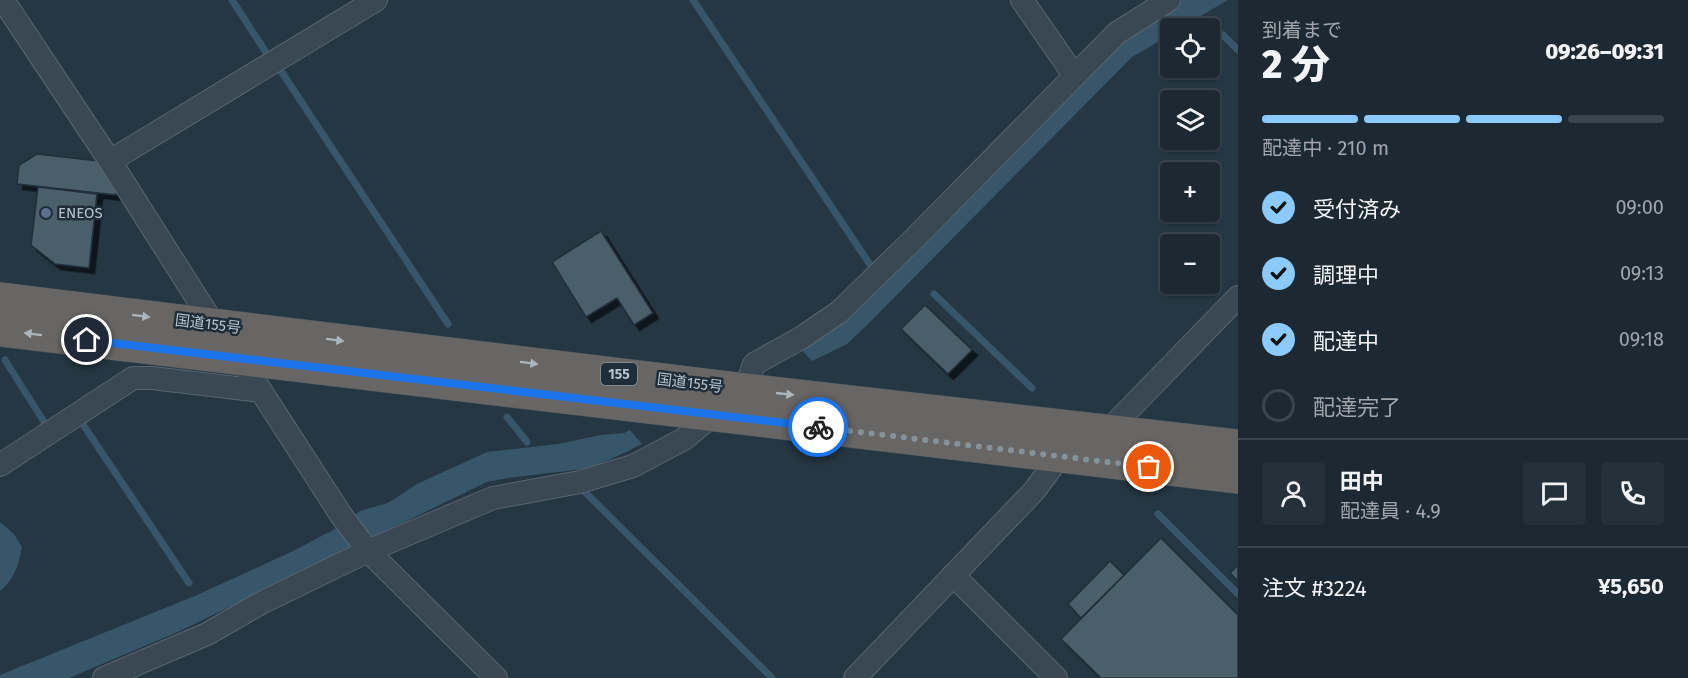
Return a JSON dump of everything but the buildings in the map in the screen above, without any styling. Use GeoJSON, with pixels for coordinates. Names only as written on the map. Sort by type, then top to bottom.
{"type":"FeatureCollection","features":[{"type":"Feature","properties":{"kind":"highway","name":"国道155号"},"geometry":{"type":"LineString","coordinates":[[0,299],[745,390],[1238,446]]}},
{"type":"Feature","properties":{"kind":"highway","name":"国道155号"},"geometry":{"type":"LineString","coordinates":[[0,330],[1238,477]]}},
{"type":"Feature","properties":{"kind":"street"},"geometry":{"type":"LineString","coordinates":[[3,0],[214,325]]}},
{"type":"Feature","properties":{"kind":"street"},"geometry":{"type":"LineString","coordinates":[[110,162],[376,0]]}},
{"type":"Feature","properties":{"kind":"street"},"geometry":{"type":"LineString","coordinates":[[1022,0],[1074,75]]}},
{"type":"Feature","properties":{"kind":"street"},"geometry":{"type":"LineString","coordinates":[[745,390],[754,364],[801,338],[838,312],[913,240],[1117,33],[1169,0]]}},
{"type":"Feature","properties":{"kind":"street"},"geometry":{"type":"LineString","coordinates":[[1107,432],[1236,304]]}},
{"type":"Feature","properties":{"kind":"street"},"geometry":{"type":"LineString","coordinates":[[239,357],[341,515],[368,551],[496,678]]}},
{"type":"Feature","properties":{"kind":"street"},"geometry":{"type":"LineString","coordinates":[[0,465],[133,378],[152,378],[261,391]]}},
{"type":"Feature","properties":{"kind":"street"},"geometry":{"type":"LineString","coordinates":[[104,678],[207,634],[261,603],[368,551],[493,498],[580,482],[633,466],[684,439],[713,415]]}},
{"type":"Feature","properties":{"kind":"street"},"geometry":{"type":"LineString","coordinates":[[855,678],[1034,491],[1059,456]]}},
{"type":"Feature","properties":{"kind":"street"},"geometry":{"type":"LineString","coordinates":[[953,575],[1056,678]]}},
{"type":"Feature","properties":{"kind":"water"},"geometry":{"type":"Polygon","coordinates":[[[1180,0],[1228,0],[1197,18],[1160,18],[1160,41],[1132,57],[847,344],[812,361],[798,346],[1117,39],[1180,0]]]}},
{"type":"Feature","properties":{"kind":"water"},"geometry":{"type":"Polygon","coordinates":[[[630,430],[642,444],[597,465],[487,482],[180,631],[69,678],[0,678],[0,675],[197,595],[293,551],[335,529],[360,511],[388,503],[417,484],[487,452],[558,444],[630,430]]]}},
{"type":"Feature","properties":{"kind":"water"},"geometry":{"type":"Polygon","coordinates":[[[0,522],[14,534],[22,547],[15,571],[0,591],[0,522]]]}},
{"type":"Feature","properties":{"kind":"waterway"},"geometry":{"type":"LineString","coordinates":[[232,0],[269,57]]}},
{"type":"Feature","properties":{"kind":"waterway"},"geometry":{"type":"LineString","coordinates":[[693,0],[871,266]]}},
{"type":"Feature","properties":{"kind":"waterway"},"geometry":{"type":"LineString","coordinates":[[1223,35],[1238,50]]}},
{"type":"Feature","properties":{"kind":"waterway"},"geometry":{"type":"LineString","coordinates":[[279,68],[448,324]]}},
{"type":"Feature","properties":{"kind":"waterway"},"geometry":{"type":"LineString","coordinates":[[934,294],[1032,388]]}},
{"type":"Feature","properties":{"kind":"waterway"},"geometry":{"type":"LineString","coordinates":[[5,360],[46,425],[49,423]]}},
{"type":"Feature","properties":{"kind":"waterway"},"geometry":{"type":"LineString","coordinates":[[507,417],[527,442]]}},
{"type":"Feature","properties":{"kind":"waterway"},"geometry":{"type":"LineString","coordinates":[[80,420],[189,583]]}},
{"type":"Feature","properties":{"kind":"waterway"},"geometry":{"type":"LineString","coordinates":[[583,490],[772,678]]}},
{"type":"Feature","properties":{"kind":"waterway"},"geometry":{"type":"LineString","coordinates":[[1158,514],[1238,594]]}},
{"type":"Feature","properties":{"kind":"way so far"},"geometry":{"type":"LineString","coordinates":[[818,427],[1149,467]]}},
{"type":"Feature","properties":{"kind":"place","name":"ENEOS"},"geometry":{"type":"Point","coordinates":[46,213]}},
{"type":"Feature","properties":{"kind":"route"},"geometry":{"type":"LineString","coordinates":[[87,340],[818,427]]}}]}
